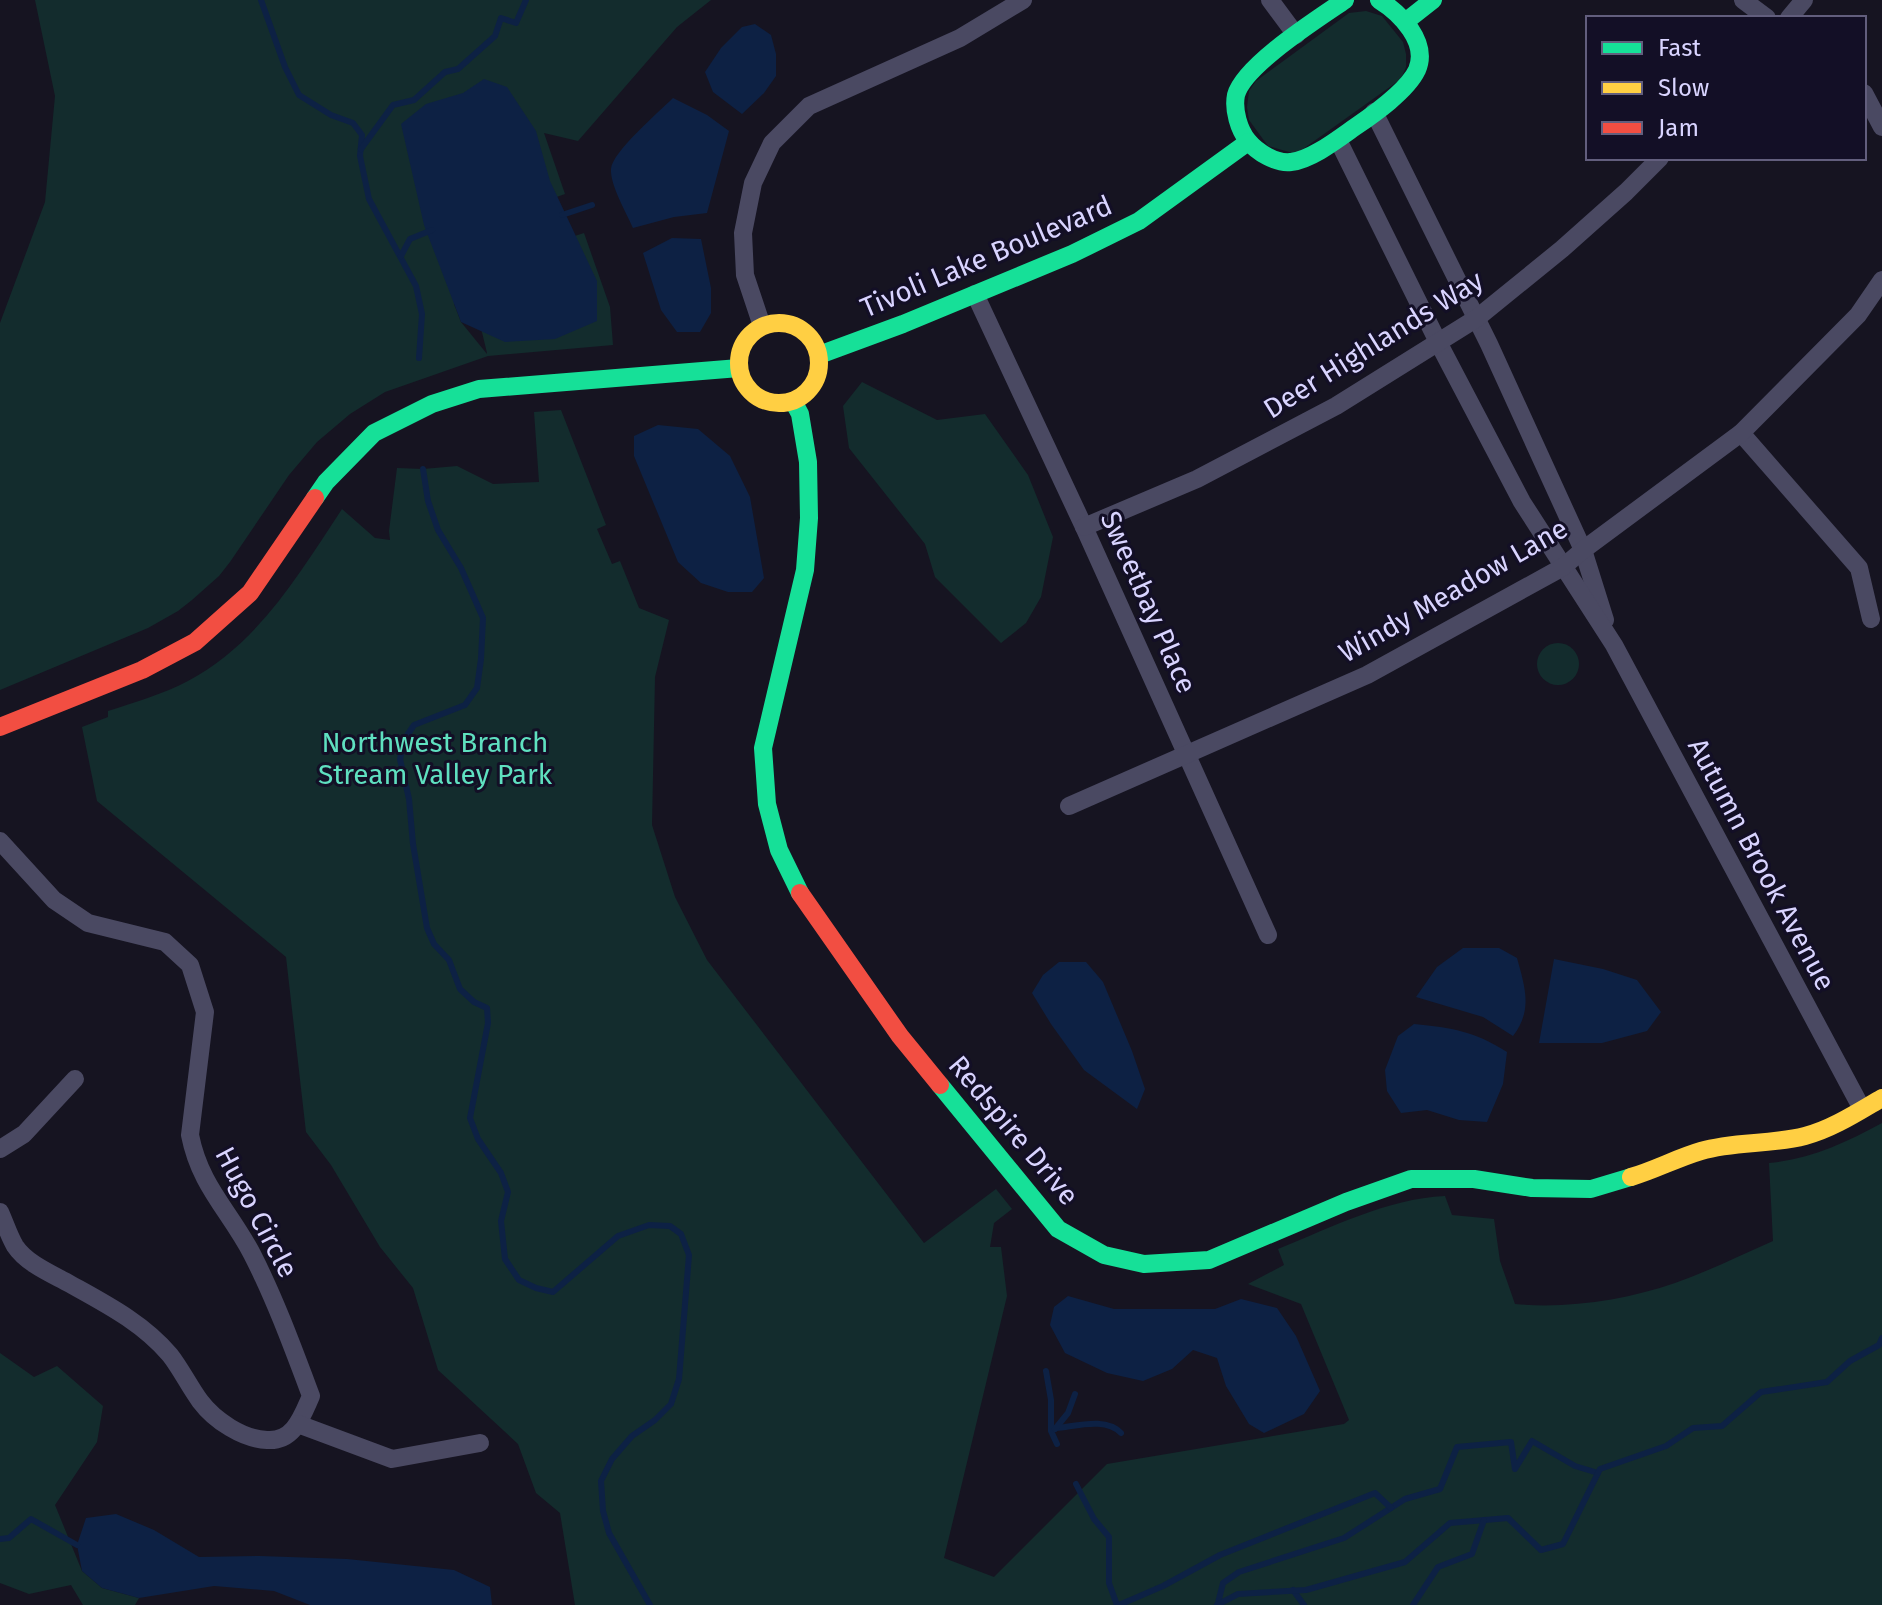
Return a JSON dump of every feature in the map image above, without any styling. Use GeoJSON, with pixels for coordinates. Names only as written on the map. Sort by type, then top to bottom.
{"type":"FeatureCollection","features":[{"type":"Feature","properties":{"kind":"street"},"geometry":{"type":"LineString","coordinates":[[762,326],[745,275],[743,233],[753,183],[772,143],[809,106],[960,38],[1023,0]]}},
{"type":"Feature","properties":{"kind":"street"},"geometry":{"type":"LineString","coordinates":[[1270,0],[1296,35]]}},
{"type":"Feature","properties":{"kind":"street"},"geometry":{"type":"LineString","coordinates":[[1345,0],[1252,72],[1236,92],[1236,115],[1248,142],[1265,156],[1290,163],[1316,153],[1338,140],[1406,85],[1418,68],[1418,45],[1405,22],[1390,5],[1379,0]]}},
{"type":"Feature","properties":{"kind":"street"},"geometry":{"type":"LineString","coordinates":[[1405,22],[1433,0]]}},
{"type":"Feature","properties":{"kind":"street"},"geometry":{"type":"LineString","coordinates":[[1743,0],[1764,16]]}},
{"type":"Feature","properties":{"kind":"street"},"geometry":{"type":"LineString","coordinates":[[1791,16],[1804,0]]}},
{"type":"Feature","properties":{"kind":"street"},"geometry":{"type":"LineString","coordinates":[[1866,97],[1882,127]]}},
{"type":"Feature","properties":{"kind":"street","name":"Autumn Brook Avenue"},"geometry":{"type":"LineString","coordinates":[[1374,112],[1477,318],[1583,550],[1614,645]]}},
{"type":"Feature","properties":{"kind":"street","name":"Autumn Brook Avenue"},"geometry":{"type":"LineString","coordinates":[[1338,140],[1522,502],[1614,645],[1862,1109]]}},
{"type":"Feature","properties":{"kind":"street","name":"Tivoli Lake Boulevard"},"geometry":{"type":"LineString","coordinates":[[819,355],[1072,254],[1139,221],[1248,142]]}},
{"type":"Feature","properties":{"kind":"street","name":"Deer Highlands Way"},"geometry":{"type":"LineString","coordinates":[[1084,527],[1197,479],[1322,414],[1477,318],[1626,192],[1658,160]]}},
{"type":"Feature","properties":{"kind":"street","name":"Windy Meadow Lane"},"geometry":{"type":"LineString","coordinates":[[1069,806],[1367,675],[1563,567],[1741,433],[1858,315],[1882,280]]}},
{"type":"Feature","properties":{"kind":"street","name":"Sweetbay Place"},"geometry":{"type":"LineString","coordinates":[[975,294],[1268,935]]}},
{"type":"Feature","properties":{"kind":"street"},"geometry":{"type":"LineString","coordinates":[[773,323],[797,327],[815,343],[819,355],[820,366],[812,387],[793,401],[782,403],[758,398],[748,390],[739,368],[739,355],[751,333],[773,323]]}},
{"type":"Feature","properties":{"kind":"street"},"geometry":{"type":"LineString","coordinates":[[0,727],[142,670],[195,642],[250,593],[326,482],[374,433],[432,404],[479,389],[739,368]]}},
{"type":"Feature","properties":{"kind":"street","name":"Redspire Drive"},"geometry":{"type":"LineString","coordinates":[[793,401],[800,414],[808,462],[809,518],[805,570],[763,748],[767,804],[779,850],[802,897],[900,1036],[1058,1229],[1104,1255],[1144,1264],[1209,1260],[1332,1208],[1411,1179],[1474,1179],[1532,1188],[1591,1189],[1646,1173],[1700,1151],[1807,1136],[1882,1098]]}},
{"type":"Feature","properties":{"kind":"street"},"geometry":{"type":"LineString","coordinates":[[1741,433],[1859,568],[1871,619]]}},
{"type":"Feature","properties":{"kind":"street","name":"Hugo Circle"},"geometry":{"type":"LineString","coordinates":[[0,841],[54,900],[88,923],[165,942],[190,965],[205,1012],[190,1135],[194,1155],[204,1179],[251,1252],[288,1335],[311,1396],[298,1424]]}},
{"type":"Feature","properties":{"kind":"street"},"geometry":{"type":"LineString","coordinates":[[0,1149],[24,1134],[75,1079]]}},
{"type":"Feature","properties":{"kind":"street"},"geometry":{"type":"LineString","coordinates":[[0,1212],[15,1247],[33,1263],[126,1315],[170,1355],[202,1404],[225,1424],[248,1436],[269,1441],[285,1437],[298,1424],[392,1459],[480,1443]]}},
{"type":"Feature","properties":{"kind":"green space"},"geometry":{"type":"Polygon","coordinates":[[[35,0],[711,0],[677,27],[578,141],[544,133],[565,194],[534,205],[547,245],[584,233],[610,307],[613,345],[488,356],[385,392],[350,414],[317,442],[289,475],[219,576],[178,611],[148,628],[0,690],[0,323],[45,202],[55,96],[35,0]],[[474,299],[454,304],[461,322],[487,354],[474,299]]]}},
{"type":"Feature","properties":{"kind":"green space"},"geometry":{"type":"Polygon","coordinates":[[[1366,11],[1382,16],[1403,42],[1406,67],[1401,79],[1296,154],[1268,146],[1249,120],[1249,91],[1256,81],[1349,13],[1366,11]]]}},
{"type":"Feature","properties":{"kind":"green space"},"geometry":{"type":"Polygon","coordinates":[[[862,382],[937,420],[985,414],[1028,475],[1053,537],[1041,597],[1026,623],[1001,643],[935,577],[925,544],[849,448],[843,406],[862,382]]]}},
{"type":"Feature","properties":{"kind":"green space","name":"Northwest Branch Stream Valley Park"},"geometry":{"type":"Polygon","coordinates":[[[561,410],[606,525],[597,529],[612,564],[620,561],[639,608],[669,620],[655,677],[652,825],[675,897],[707,960],[924,1243],[996,1189],[1012,1209],[994,1223],[990,1247],[1001,1247],[1007,1296],[944,1558],[994,1577],[1107,1464],[1344,1424],[1349,1420],[1301,1304],[1248,1284],[1284,1265],[1278,1249],[1381,1208],[1445,1196],[1452,1215],[1494,1219],[1500,1261],[1515,1304],[1576,1304],[1637,1294],[1675,1283],[1773,1241],[1769,1163],[1827,1149],[1882,1123],[1882,1605],[575,1605],[560,1513],[536,1493],[518,1444],[438,1370],[413,1288],[380,1247],[331,1165],[306,1132],[286,957],[97,801],[82,727],[108,717],[108,711],[188,681],[236,647],[276,605],[342,509],[375,538],[390,540],[397,468],[457,466],[493,484],[539,482],[534,412],[561,410]]]}},
{"type":"Feature","properties":{"kind":"green space"},"geometry":{"type":"Polygon","coordinates":[[[1558,643],[1573,649],[1579,664],[1573,679],[1558,685],[1543,679],[1537,664],[1543,649],[1558,643]]]}},
{"type":"Feature","properties":{"kind":"green space"},"geometry":{"type":"Polygon","coordinates":[[[0,1353],[34,1377],[57,1366],[103,1406],[97,1442],[55,1505],[82,1571],[102,1588],[139,1598],[135,1605],[83,1605],[71,1585],[29,1594],[0,1583],[0,1353]]]}},
{"type":"Feature","properties":{"kind":"water"},"geometry":{"type":"Polygon","coordinates":[[[755,24],[771,35],[776,54],[776,76],[742,114],[713,92],[705,72],[721,48],[742,27],[755,24]]]}},
{"type":"Feature","properties":{"kind":"water"},"geometry":{"type":"Polygon","coordinates":[[[484,79],[507,87],[536,131],[550,181],[597,281],[597,321],[555,339],[505,342],[461,322],[424,225],[401,124],[426,104],[463,93],[484,79]]]}},
{"type":"Feature","properties":{"kind":"water"},"geometry":{"type":"Polygon","coordinates":[[[673,98],[707,115],[729,131],[707,213],[674,217],[633,228],[611,175],[613,162],[627,143],[673,98]]]}},
{"type":"Feature","properties":{"kind":"water"},"geometry":{"type":"Polygon","coordinates":[[[672,238],[701,239],[711,288],[711,313],[700,332],[677,332],[661,310],[643,253],[672,238]]]}},
{"type":"Feature","properties":{"kind":"water"},"geometry":{"type":"Polygon","coordinates":[[[658,425],[698,429],[730,456],[750,497],[764,578],[752,592],[728,592],[701,583],[678,562],[634,456],[634,436],[658,425]]]}},
{"type":"Feature","properties":{"kind":"water"},"geometry":{"type":"Polygon","coordinates":[[[1463,948],[1499,948],[1517,958],[1526,998],[1523,1017],[1513,1036],[1483,1017],[1416,997],[1437,967],[1463,948]]]}},
{"type":"Feature","properties":{"kind":"water"},"geometry":{"type":"Polygon","coordinates":[[[1554,959],[1637,980],[1661,1012],[1647,1031],[1602,1043],[1539,1043],[1554,959]]]}},
{"type":"Feature","properties":{"kind":"water"},"geometry":{"type":"Polygon","coordinates":[[[1059,962],[1086,962],[1103,982],[1145,1089],[1137,1109],[1084,1070],[1032,993],[1043,975],[1059,962]]]}},
{"type":"Feature","properties":{"kind":"water"},"geometry":{"type":"Polygon","coordinates":[[[1414,1024],[1463,1032],[1507,1052],[1503,1084],[1487,1122],[1459,1120],[1427,1110],[1401,1113],[1387,1091],[1385,1070],[1398,1036],[1414,1024]]]}},
{"type":"Feature","properties":{"kind":"water"},"geometry":{"type":"Polygon","coordinates":[[[1068,1296],[1114,1309],[1215,1309],[1241,1299],[1277,1308],[1296,1336],[1320,1391],[1304,1414],[1264,1433],[1249,1424],[1226,1386],[1217,1358],[1193,1350],[1172,1369],[1143,1381],[1107,1373],[1065,1353],[1050,1325],[1054,1307],[1068,1296]]]}},
{"type":"Feature","properties":{"kind":"water"},"geometry":{"type":"Polygon","coordinates":[[[116,1514],[154,1530],[199,1557],[347,1559],[454,1570],[490,1587],[492,1605],[310,1605],[274,1591],[214,1586],[139,1598],[102,1588],[82,1571],[77,1545],[86,1518],[116,1514]]]}},
{"type":"Feature","properties":{"kind":"waterway"},"geometry":{"type":"LineString","coordinates":[[261,0],[285,67],[299,95],[331,115],[353,123],[362,135],[360,156],[369,199],[416,286],[422,314],[419,358]]}},
{"type":"Feature","properties":{"kind":"waterway"},"geometry":{"type":"LineString","coordinates":[[361,149],[393,105],[414,100],[445,72],[458,69],[495,36],[501,18],[516,23],[526,0]]}},
{"type":"Feature","properties":{"kind":"waterway"},"geometry":{"type":"LineString","coordinates":[[562,215],[592,205]]}},
{"type":"Feature","properties":{"kind":"waterway"},"geometry":{"type":"LineString","coordinates":[[401,256],[410,239],[432,230]]}},
{"type":"Feature","properties":{"kind":"waterway"},"geometry":{"type":"LineString","coordinates":[[423,469],[428,501],[438,530],[461,568],[483,618],[481,659],[477,688],[465,705],[414,725],[404,740],[400,759],[409,799],[427,928],[434,944],[449,960],[460,989],[474,1002],[487,1008],[488,1023],[470,1118],[478,1139],[501,1173],[508,1192],[501,1221],[505,1259],[519,1280],[553,1292],[618,1236],[649,1225],[670,1226],[681,1234],[689,1255],[679,1379],[671,1404],[632,1436],[612,1459],[601,1481],[603,1511],[609,1533],[650,1605]]}},
{"type":"Feature","properties":{"kind":"waterway"},"geometry":{"type":"LineString","coordinates":[[1217,1605],[1238,1594],[1306,1590],[1405,1562],[1450,1523],[1508,1518],[1541,1550],[1563,1544],[1600,1469],[1666,1446],[1693,1428],[1722,1426],[1761,1392],[1827,1382],[1850,1361],[1879,1345],[1882,1338]]}},
{"type":"Feature","properties":{"kind":"waterway"},"geometry":{"type":"LineString","coordinates":[[1046,1371],[1051,1400],[1051,1431],[1057,1444]]}},
{"type":"Feature","properties":{"kind":"waterway"},"geometry":{"type":"LineString","coordinates":[[1055,1429],[1068,1413],[1075,1394]]}},
{"type":"Feature","properties":{"kind":"waterway"},"geometry":{"type":"LineString","coordinates":[[1056,1428],[1099,1424],[1121,1433]]}},
{"type":"Feature","properties":{"kind":"waterway"},"geometry":{"type":"LineString","coordinates":[[1218,1603],[1223,1583],[1239,1572],[1344,1538],[1405,1499],[1440,1489],[1457,1447],[1511,1442],[1515,1469],[1532,1441],[1575,1466],[1598,1473]]}},
{"type":"Feature","properties":{"kind":"waterway"},"geometry":{"type":"LineString","coordinates":[[1076,1484],[1094,1519],[1109,1537],[1109,1583],[1117,1605]]}},
{"type":"Feature","properties":{"kind":"waterway"},"geometry":{"type":"LineString","coordinates":[[1119,1605],[1163,1586],[1220,1555],[1375,1493],[1391,1508]]}},
{"type":"Feature","properties":{"kind":"waterway"},"geometry":{"type":"LineString","coordinates":[[0,1539],[9,1538],[31,1519],[77,1545]]}},
{"type":"Feature","properties":{"kind":"waterway"},"geometry":{"type":"LineString","coordinates":[[1413,1605],[1438,1567],[1472,1554],[1484,1520]]}},
{"type":"Feature","properties":{"kind":"waterway"},"geometry":{"type":"LineString","coordinates":[[1293,1590],[1304,1605]]}},
{"type":"Feature","properties":{"kind":"traffic: fast"},"geometry":{"type":"LineString","coordinates":[[1345,0],[1284,43],[1242,83],[1235,101],[1239,126],[1248,141],[1267,156],[1291,162],[1316,153],[1380,109],[1412,78],[1420,59],[1416,39],[1403,20],[1379,0]]}},
{"type":"Feature","properties":{"kind":"traffic: fast"},"geometry":{"type":"LineString","coordinates":[[1405,22],[1433,0]]}},
{"type":"Feature","properties":{"kind":"traffic: fast"},"geometry":{"type":"LineString","coordinates":[[819,355],[1072,254],[1139,221],[1248,142]]}},
{"type":"Feature","properties":{"kind":"traffic: fast"},"geometry":{"type":"LineString","coordinates":[[315,498],[326,482],[374,433],[432,404],[479,389],[739,368]]}},
{"type":"Feature","properties":{"kind":"traffic: fast"},"geometry":{"type":"LineString","coordinates":[[793,401],[800,414],[808,462],[809,518],[805,570],[763,748],[767,804],[779,850],[800,893]]}},
{"type":"Feature","properties":{"kind":"traffic: fast"},"geometry":{"type":"LineString","coordinates":[[940,1085],[1058,1229],[1104,1255],[1144,1264],[1209,1260],[1346,1202],[1411,1179],[1474,1179],[1532,1188],[1591,1189],[1631,1177]]}},
{"type":"Feature","properties":{"kind":"traffic: slow"},"geometry":{"type":"LineString","coordinates":[[771,323],[787,323],[808,334],[819,355],[819,363],[819,371],[808,392],[787,403],[771,403],[757,397],[745,385],[739,371],[739,355],[745,341],[757,329],[771,323]]}},
{"type":"Feature","properties":{"kind":"traffic: slow"},"geometry":{"type":"LineString","coordinates":[[1631,1177],[1714,1148],[1792,1139],[1815,1133],[1882,1098]]}},
{"type":"Feature","properties":{"kind":"traffic: jam"},"geometry":{"type":"LineString","coordinates":[[0,727],[142,670],[195,642],[250,593],[315,498]]}},
{"type":"Feature","properties":{"kind":"traffic: jam"},"geometry":{"type":"LineString","coordinates":[[800,893],[900,1036],[940,1085]]}}]}
